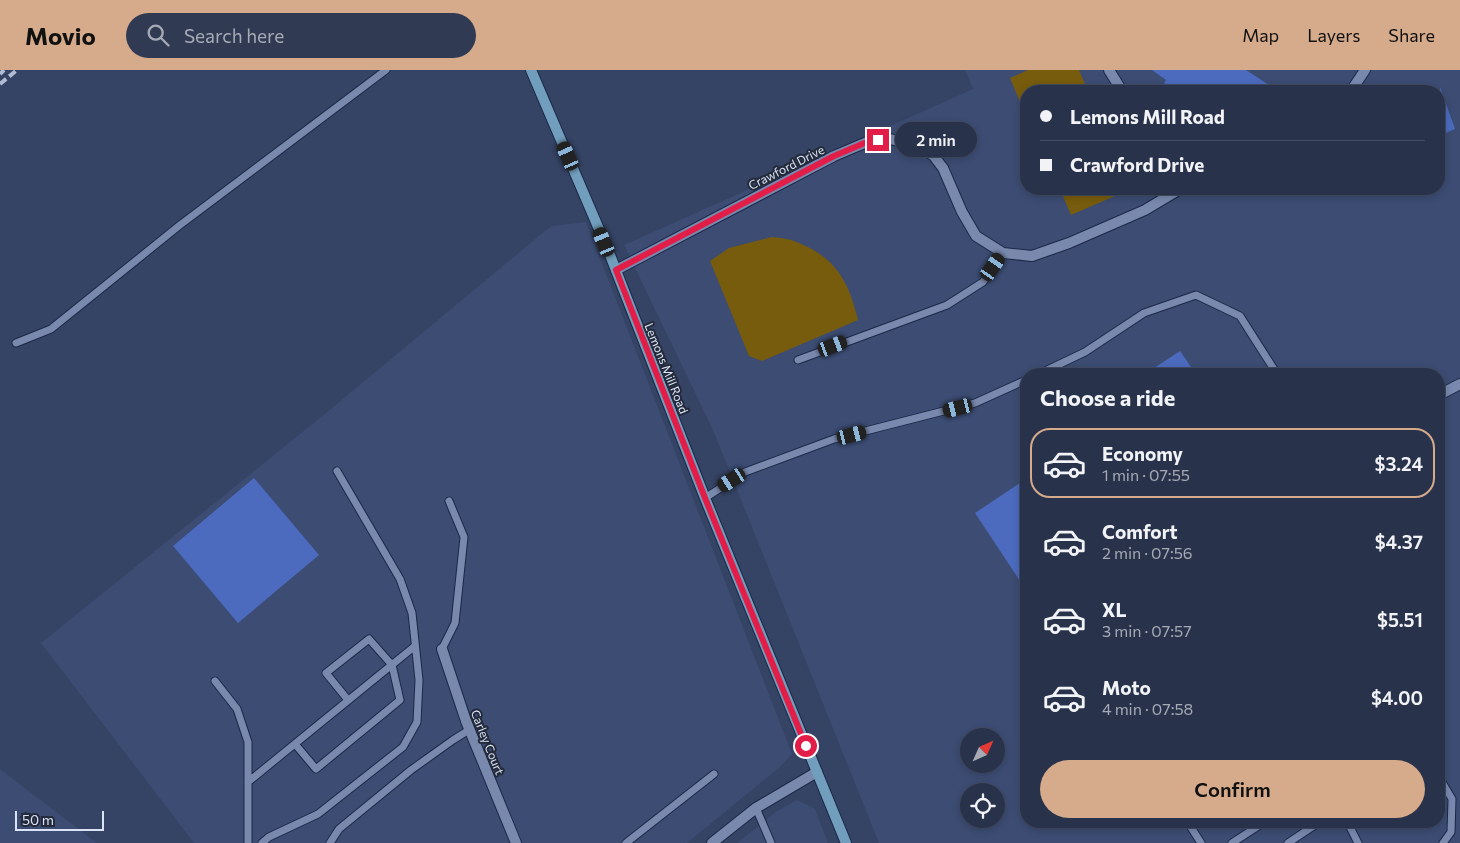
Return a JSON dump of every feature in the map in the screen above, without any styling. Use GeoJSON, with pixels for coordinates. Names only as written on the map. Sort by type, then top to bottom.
{"type":"FeatureCollection","features":[{"type":"Feature","properties":{"kind":"street","name":"Lemons Mill Road"},"geometry":{"type":"LineString","coordinates":[[531,70],[616,270],[705,498],[846,843]]}},
{"type":"Feature","properties":{"kind":"street"},"geometry":{"type":"LineString","coordinates":[[1110,70],[1119,85]]}},
{"type":"Feature","properties":{"kind":"street"},"geometry":{"type":"LineString","coordinates":[[1357,85],[1365,70]]}},
{"type":"Feature","properties":{"kind":"street","name":"Crawford Drive"},"geometry":{"type":"LineString","coordinates":[[616,270],[834,156],[867,142],[890,139],[914,145],[933,155],[943,168],[962,212],[976,236],[1003,252],[1032,256],[1069,243],[1145,210],[1170,195]]}},
{"type":"Feature","properties":{"kind":"street"},"geometry":{"type":"LineString","coordinates":[[1445,392],[1460,384]]}},
{"type":"Feature","properties":{"kind":"street","name":"Carley Court"},"geometry":{"type":"LineString","coordinates":[[442,649],[469,730],[516,843]]}},
{"type":"Feature","properties":{"kind":"street"},"geometry":{"type":"LineString","coordinates":[[715,842],[756,808],[817,772]]}},
{"type":"Feature","properties":{"kind":"lane"},"geometry":{"type":"LineString","coordinates":[[16,343],[50,329],[180,225],[386,70]]}},
{"type":"Feature","properties":{"kind":"lane"},"geometry":{"type":"LineString","coordinates":[[798,360],[947,304],[983,282],[1003,252]]}},
{"type":"Feature","properties":{"kind":"lane"},"geometry":{"type":"LineString","coordinates":[[1052,368],[1085,352],[1144,313],[1196,295],[1240,316],[1273,368]]}},
{"type":"Feature","properties":{"kind":"lane"},"geometry":{"type":"LineString","coordinates":[[705,498],[745,472],[834,439],[975,403],[1020,383]]}},
{"type":"Feature","properties":{"kind":"lane"},"geometry":{"type":"LineString","coordinates":[[262,843],[269,837],[318,814],[403,747],[417,722],[419,680],[412,613],[400,579],[337,471]]}},
{"type":"Feature","properties":{"kind":"lane"},"geometry":{"type":"LineString","coordinates":[[442,649],[455,623],[464,537],[449,501]]}},
{"type":"Feature","properties":{"kind":"lane"},"geometry":{"type":"LineString","coordinates":[[295,744],[316,769],[400,700],[392,665],[369,639],[326,673],[348,700]]}},
{"type":"Feature","properties":{"kind":"lane"},"geometry":{"type":"LineString","coordinates":[[248,782],[415,646]]}},
{"type":"Feature","properties":{"kind":"lane"},"geometry":{"type":"LineString","coordinates":[[214,680],[237,709],[248,742],[248,843]]}},
{"type":"Feature","properties":{"kind":"lane"},"geometry":{"type":"LineString","coordinates":[[330,843],[339,828],[411,770],[469,730]]}},
{"type":"Feature","properties":{"kind":"lane"},"geometry":{"type":"LineString","coordinates":[[626,843],[714,774]]}},
{"type":"Feature","properties":{"kind":"lane"},"geometry":{"type":"LineString","coordinates":[[1443,843],[1450,832],[1452,799],[1445,787]]}},
{"type":"Feature","properties":{"kind":"lane"},"geometry":{"type":"LineString","coordinates":[[756,808],[771,843]]}},
{"type":"Feature","properties":{"kind":"lane"},"geometry":{"type":"LineString","coordinates":[[1191,828],[1201,843]]}},
{"type":"Feature","properties":{"kind":"lane"},"geometry":{"type":"LineString","coordinates":[[1232,843],[1255,828]]}},
{"type":"Feature","properties":{"kind":"lane"},"geometry":{"type":"LineString","coordinates":[[1288,843],[1310,828]]}},
{"type":"Feature","properties":{"kind":"lane"},"geometry":{"type":"LineString","coordinates":[[1350,828],[1357,843]]}},
{"type":"Feature","properties":{"kind":"shaded area"},"geometry":{"type":"Polygon","coordinates":[[[965,70],[1460,70],[1460,843],[879,843],[713,430],[624,245],[973,89],[965,70]]]}},
{"type":"Feature","properties":{"kind":"shaded area"},"geometry":{"type":"Polygon","coordinates":[[[1028,70],[1079,70],[1085,85],[1020,85],[1020,102],[1010,78],[1028,70]]]}},
{"type":"Feature","properties":{"kind":"shaded area"},"geometry":{"type":"Polygon","coordinates":[[[1063,195],[1117,195],[1071,215],[1063,195]]]}},
{"type":"Feature","properties":{"kind":"shaded area"},"geometry":{"type":"Polygon","coordinates":[[[586,222],[792,754],[780,767],[687,843],[194,843],[41,643],[326,413],[551,226],[586,222]]]}},
{"type":"Feature","properties":{"kind":"shaded area"},"geometry":{"type":"Polygon","coordinates":[[[772,237],[799,243],[823,256],[832,264],[845,283],[858,320],[762,361],[749,356],[710,261],[729,248],[772,237]]]}},
{"type":"Feature","properties":{"kind":"shaded area"},"geometry":{"type":"Polygon","coordinates":[[[0,769],[97,843],[0,843],[0,769]]]}},
{"type":"Feature","properties":{"kind":"shaded area"},"geometry":{"type":"Polygon","coordinates":[[[797,800],[815,809],[828,843],[737,843],[777,811],[797,800]]]}},
{"type":"Feature","properties":{"kind":"building"},"geometry":{"type":"Polygon","coordinates":[[[1152,70],[1246,70],[1269,85],[1167,85],[1164,83],[1166,80],[1152,70]]]}},
{"type":"Feature","properties":{"kind":"building"},"geometry":{"type":"Polygon","coordinates":[[[1445,101],[1455,129],[1445,133],[1445,101]]]}},
{"type":"Feature","properties":{"kind":"building"},"geometry":{"type":"Polygon","coordinates":[[[1180,351],[1192,368],[1154,368],[1180,351]]]}},
{"type":"Feature","properties":{"kind":"building"},"geometry":{"type":"Polygon","coordinates":[[[254,478],[319,555],[238,623],[173,546],[254,478]]]}},
{"type":"Feature","properties":{"kind":"building"},"geometry":{"type":"Polygon","coordinates":[[[1020,483],[1020,581],[975,513],[1020,483]]]}},
{"type":"Feature","properties":{"kind":"railway"},"geometry":{"type":"LineString","coordinates":[[0,74],[4,70]]}},
{"type":"Feature","properties":{"kind":"railway"},"geometry":{"type":"LineString","coordinates":[[0,84],[17,70]]}},
{"type":"Feature","properties":{"kind":"route"},"geometry":{"type":"LineString","coordinates":[[806,746],[705,498],[616,270],[834,156],[867,142],[878,140]]}}]}
